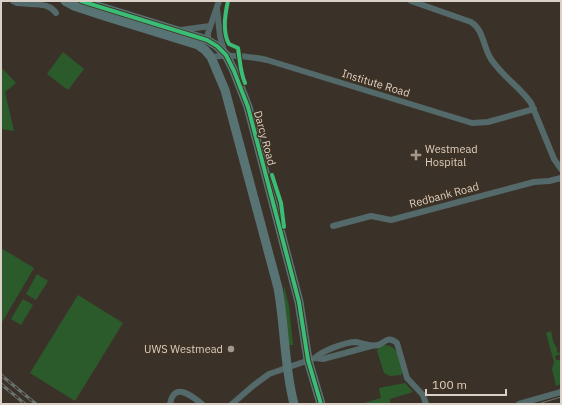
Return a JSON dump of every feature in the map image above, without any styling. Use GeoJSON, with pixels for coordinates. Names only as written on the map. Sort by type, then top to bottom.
{"type":"FeatureCollection","features":[{"type":"Feature","properties":{"kind":"street"},"geometry":{"type":"LineString","coordinates":[[13,1],[17,3],[32,2],[51,7],[56,13]]}},
{"type":"Feature","properties":{"kind":"street"},"geometry":{"type":"LineString","coordinates":[[65,1],[80,8],[198,45],[211,56]]}},
{"type":"Feature","properties":{"kind":"street","name":"Darcy Road"},"geometry":{"type":"LineString","coordinates":[[81,1],[207,40],[226,54],[241,87],[254,128],[299,302],[321,404]]}},
{"type":"Feature","properties":{"kind":"street"},"geometry":{"type":"LineString","coordinates":[[218,1],[207,40],[211,56],[225,90],[276,281],[281,305],[287,368],[294,404]]}},
{"type":"Feature","properties":{"kind":"street"},"geometry":{"type":"LineString","coordinates":[[411,1],[466,19],[475,24],[492,60],[502,73],[527,96],[534,109],[551,153],[561,169]]}},
{"type":"Feature","properties":{"kind":"street"},"geometry":{"type":"LineString","coordinates":[[216,8],[220,36],[226,54]]}},
{"type":"Feature","properties":{"kind":"street"},"geometry":{"type":"LineString","coordinates":[[122,14],[142,23],[149,30]]}},
{"type":"Feature","properties":{"kind":"street"},"geometry":{"type":"LineString","coordinates":[[177,30],[210,26]]}},
{"type":"Feature","properties":{"kind":"street","name":"Institute Road"},"geometry":{"type":"LineString","coordinates":[[211,56],[226,54],[267,60],[472,123],[488,122],[534,109]]}},
{"type":"Feature","properties":{"kind":"street","name":"Redbank Road"},"geometry":{"type":"LineString","coordinates":[[333,226],[371,216],[391,220],[534,182],[549,181],[561,178]]}},
{"type":"Feature","properties":{"kind":"street"},"geometry":{"type":"LineString","coordinates":[[232,404],[269,374],[312,359],[320,353],[350,342],[378,345],[387,340],[392,340],[397,343],[407,378],[423,395],[426,404]]}},
{"type":"Feature","properties":{"kind":"street"},"geometry":{"type":"LineString","coordinates":[[170,404],[172,396],[182,391],[189,393],[202,404]]}},
{"type":"Feature","properties":{"kind":"street"},"geometry":{"type":"LineString","coordinates":[[519,404],[561,392]]}},
{"type":"Feature","properties":{"kind":"green space"},"geometry":{"type":"Polygon","coordinates":[[[63,52],[84,69],[68,90],[47,74],[63,52]]]}},
{"type":"Feature","properties":{"kind":"green space"},"geometry":{"type":"Polygon","coordinates":[[[1,67],[16,83],[5,92],[14,131],[1,129],[1,67]]]}},
{"type":"Feature","properties":{"kind":"green space"},"geometry":{"type":"Polygon","coordinates":[[[1,248],[34,268],[1,324],[1,248]]]}},
{"type":"Feature","properties":{"kind":"green space"},"geometry":{"type":"Polygon","coordinates":[[[37,274],[48,281],[36,300],[26,294],[37,274]]]}},
{"type":"Feature","properties":{"kind":"green space"},"geometry":{"type":"Polygon","coordinates":[[[284,286],[289,307],[293,345],[287,345],[283,298],[284,286]]]}},
{"type":"Feature","properties":{"kind":"green space"},"geometry":{"type":"Polygon","coordinates":[[[78,295],[123,323],[75,401],[30,373],[78,295]]]}},
{"type":"Feature","properties":{"kind":"green space"},"geometry":{"type":"Polygon","coordinates":[[[23,299],[33,305],[21,325],[11,319],[23,299]]]}},
{"type":"Feature","properties":{"kind":"green space"},"geometry":{"type":"Polygon","coordinates":[[[551,331],[557,353],[561,352],[561,354],[555,356],[556,360],[561,360],[561,384],[556,386],[552,369],[554,362],[546,333],[551,331]]]}},
{"type":"Feature","properties":{"kind":"green space"},"geometry":{"type":"Polygon","coordinates":[[[382,345],[392,347],[397,353],[403,372],[401,375],[390,376],[384,373],[377,351],[382,345]]]}},
{"type":"Feature","properties":{"kind":"green space"},"geometry":{"type":"Polygon","coordinates":[[[405,383],[413,392],[390,399],[390,404],[361,404],[381,398],[379,388],[405,383]]]}},
{"type":"Feature","properties":{"kind":"tram line"},"geometry":{"type":"LineString","coordinates":[[538,404],[561,397]]}},
{"type":"Feature","properties":{"kind":"railway"},"geometry":{"type":"LineString","coordinates":[[1,375],[36,404]]}},
{"type":"Feature","properties":{"kind":"railway"},"geometry":{"type":"LineString","coordinates":[[1,384],[25,404]]}},
{"type":"Feature","properties":{"kind":"cycle path"},"geometry":{"type":"LineString","coordinates":[[81,1],[207,40],[217,46],[226,55],[248,107],[299,302],[308,360],[321,404]]}},
{"type":"Feature","properties":{"kind":"cycle path"},"geometry":{"type":"LineString","coordinates":[[228,1],[225,17],[225,34],[229,44],[238,48],[241,70],[245,83]]}},
{"type":"Feature","properties":{"kind":"cycle path"},"geometry":{"type":"LineString","coordinates":[[272,175],[281,203],[284,227]]}},
{"type":"Feature","properties":{"kind":"place","name":"Westmead Hospital"},"geometry":{"type":"Point","coordinates":[416,155]}},
{"type":"Feature","properties":{"kind":"place","name":"UWS Westmead"},"geometry":{"type":"Point","coordinates":[231,349]}}]}
